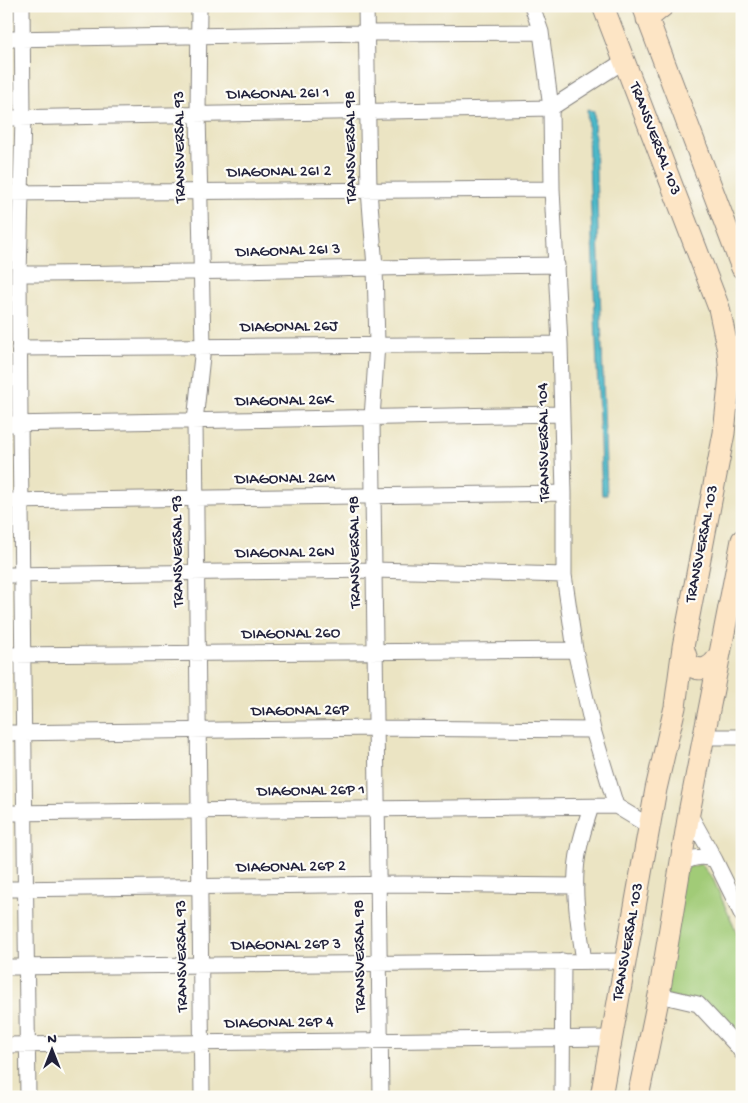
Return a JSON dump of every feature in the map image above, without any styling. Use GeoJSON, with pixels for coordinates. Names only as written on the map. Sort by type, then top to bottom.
{"type":"FeatureCollection","features":[{"type":"Feature","properties":{"kind":"street"},"geometry":{"type":"LineString","coordinates":[[22,6],[22,192],[19,348],[13,424],[13,501],[22,575],[28,1097]]}},
{"type":"Feature","properties":{"kind":"street","name":"TRANSVERSAL 93"},"geometry":{"type":"LineString","coordinates":[[198,6],[198,113],[203,347],[195,421],[202,1097]]}},
{"type":"Feature","properties":{"kind":"street","name":"TRANSVERSAL 98"},"geometry":{"type":"LineString","coordinates":[[366,6],[369,190],[376,267],[377,344],[372,418],[372,496],[381,1097]]}},
{"type":"Feature","properties":{"kind":"street"},"geometry":{"type":"LineString","coordinates":[[6,39],[540,32],[532,6]]}},
{"type":"Feature","properties":{"kind":"street","name":"TRANSVERSAL 103"},"geometry":{"type":"LineString","coordinates":[[601,1097],[649,826],[675,707],[683,647],[724,433],[730,376],[728,350],[719,308],[603,6]]}},
{"type":"Feature","properties":{"kind":"street"},"geometry":{"type":"LineString","coordinates":[[651,10],[742,268]]}},
{"type":"Feature","properties":{"kind":"street","name":"TRANSVERSAL 104"},"geometry":{"type":"LineString","coordinates":[[540,32],[551,108],[552,189],[557,264],[562,414],[564,575],[575,650],[593,730],[616,806]]}},
{"type":"Feature","properties":{"kind":"street"},"geometry":{"type":"LineString","coordinates":[[551,108],[624,61]]}},
{"type":"Feature","properties":{"kind":"street","name":"DIAGONAL 26I 1"},"geometry":{"type":"LineString","coordinates":[[6,118],[551,108]]}},
{"type":"Feature","properties":{"kind":"street","name":"DIAGONAL 26I 2"},"geometry":{"type":"LineString","coordinates":[[6,192],[552,189]]}},
{"type":"Feature","properties":{"kind":"street","name":"DIAGONAL 26I 3"},"geometry":{"type":"LineString","coordinates":[[20,274],[557,264]]}},
{"type":"Feature","properties":{"kind":"street","name":"DIAGONAL 26J"},"geometry":{"type":"LineString","coordinates":[[19,348],[560,344]]}},
{"type":"Feature","properties":{"kind":"street","name":"DIAGONAL 26K"},"geometry":{"type":"LineString","coordinates":[[13,424],[562,414]]}},
{"type":"Feature","properties":{"kind":"street","name":"DIAGONAL 26M"},"geometry":{"type":"LineString","coordinates":[[13,501],[564,494]]}},
{"type":"Feature","properties":{"kind":"street"},"geometry":{"type":"LineString","coordinates":[[638,1097],[659,995],[703,737],[742,540]]}},
{"type":"Feature","properties":{"kind":"street","name":"DIAGONAL 26N"},"geometry":{"type":"LineString","coordinates":[[6,575],[374,570],[564,575]]}},
{"type":"Feature","properties":{"kind":"street"},"geometry":{"type":"LineString","coordinates":[[683,647],[688,663],[698,669],[710,667],[716,662],[720,653]]}},
{"type":"Feature","properties":{"kind":"street","name":"DIAGONAL 26O"},"geometry":{"type":"LineString","coordinates":[[6,655],[575,650]]}},
{"type":"Feature","properties":{"kind":"street"},"geometry":{"type":"LineString","coordinates":[[675,707],[683,695],[695,693],[705,697],[710,705]]}},
{"type":"Feature","properties":{"kind":"street","name":"DIAGONAL 26P"},"geometry":{"type":"LineString","coordinates":[[6,733],[376,728],[593,730]]}},
{"type":"Feature","properties":{"kind":"street"},"geometry":{"type":"LineString","coordinates":[[703,737],[742,737]]}},
{"type":"Feature","properties":{"kind":"street"},"geometry":{"type":"LineString","coordinates":[[616,806],[649,826]]}},
{"type":"Feature","properties":{"kind":"street","name":"DIAGONAL 26P 1"},"geometry":{"type":"LineString","coordinates":[[6,813],[616,806]]}},
{"type":"Feature","properties":{"kind":"street"},"geometry":{"type":"LineString","coordinates":[[584,961],[576,908],[576,872],[579,846],[591,807]]}},
{"type":"Feature","properties":{"kind":"street"},"geometry":{"type":"LineString","coordinates":[[689,813],[742,915]]}},
{"type":"Feature","properties":{"kind":"street"},"geometry":{"type":"LineString","coordinates":[[680,866],[692,858],[708,857],[715,860]]}},
{"type":"Feature","properties":{"kind":"street","name":"DIAGONAL 26P 2"},"geometry":{"type":"LineString","coordinates":[[6,889],[378,884],[576,886]]}},
{"type":"Feature","properties":{"kind":"street","name":"DIAGONAL 26P 3"},"geometry":{"type":"LineString","coordinates":[[6,967],[626,961]]}},
{"type":"Feature","properties":{"kind":"street"},"geometry":{"type":"LineString","coordinates":[[562,1097],[563,962]]}},
{"type":"Feature","properties":{"kind":"street"},"geometry":{"type":"LineString","coordinates":[[659,995],[698,1004],[740,1050]]}},
{"type":"Feature","properties":{"kind":"street","name":"DIAGONAL 26P 4"},"geometry":{"type":"LineString","coordinates":[[6,1045],[612,1038]]}},
{"type":"Feature","properties":{"kind":"green space"},"geometry":{"type":"Polygon","coordinates":[[[701,864],[713,879],[742,945],[742,1047],[700,1003],[661,994],[682,869],[701,864]]]}},
{"type":"Feature","properties":{"kind":"water"},"geometry":{"type":"Polygon","coordinates":[[[587,109],[594,111],[607,495],[602,495],[587,109]]]}}]}
